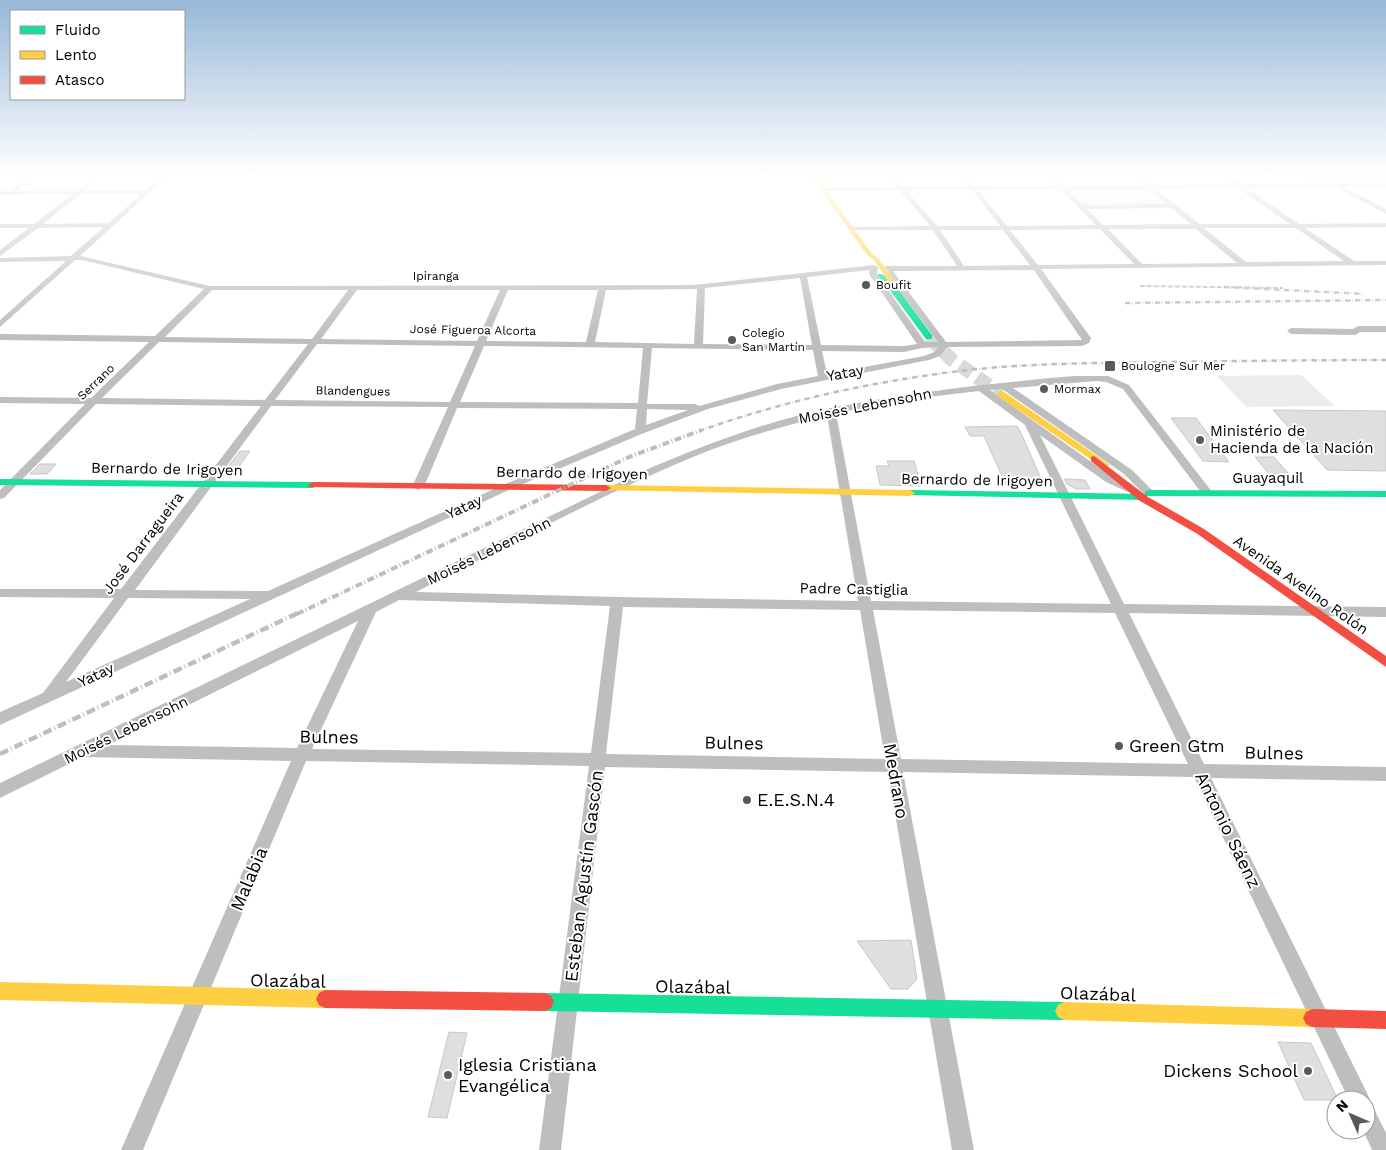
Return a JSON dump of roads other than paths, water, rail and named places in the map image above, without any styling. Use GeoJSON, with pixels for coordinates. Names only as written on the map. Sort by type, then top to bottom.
{"type":"FeatureCollection","features":[{"type":"Feature","properties":{"kind":"street"},"geometry":{"type":"LineString","coordinates":[[0,254],[29,231]]}},
{"type":"Feature","properties":{"kind":"street"},"geometry":{"type":"LineString","coordinates":[[0,324],[76,258],[104,231]]}},
{"type":"Feature","properties":{"kind":"street"},"geometry":{"type":"LineString","coordinates":[[852,231],[870,255],[939,336],[944,346]]}},
{"type":"Feature","properties":{"kind":"street"},"geometry":{"type":"LineString","coordinates":[[937,231],[962,268]]}},
{"type":"Feature","properties":{"kind":"street"},"geometry":{"type":"LineString","coordinates":[[1006,231],[1035,266]]}},
{"type":"Feature","properties":{"kind":"street"},"geometry":{"type":"LineString","coordinates":[[1104,231],[1139,265]]}},
{"type":"Feature","properties":{"kind":"street"},"geometry":{"type":"LineString","coordinates":[[1201,231],[1242,264]]}},
{"type":"Feature","properties":{"kind":"street"},"geometry":{"type":"LineString","coordinates":[[1305,231],[1352,263]]}},
{"type":"Feature","properties":{"kind":"street","name":"Ipiranga"},"geometry":{"type":"LineString","coordinates":[[0,260],[76,258],[210,288],[701,286],[882,267],[962,268],[1386,263]]}},
{"type":"Feature","properties":{"kind":"street","name":"José Figueroa Alcorta"},"geometry":{"type":"LineString","coordinates":[[0,337],[911,349],[925,341],[944,346],[1082,343],[1086,341],[1087,338],[1035,266]]}},
{"type":"Feature","properties":{"kind":"street"},"geometry":{"type":"LineString","coordinates":[[882,267],[891,279],[889,283],[925,341]]}},
{"type":"Feature","properties":{"kind":"street"},"geometry":{"type":"LineString","coordinates":[[882,267],[873,274],[925,341]]}},
{"type":"Feature","properties":{"kind":"street"},"geometry":{"type":"LineString","coordinates":[[803,274],[823,376]]}},
{"type":"Feature","properties":{"kind":"street"},"geometry":{"type":"LineString","coordinates":[[590,344],[603,286]]}},
{"type":"Feature","properties":{"kind":"street"},"geometry":{"type":"LineString","coordinates":[[698,346],[701,286]]}},
{"type":"Feature","properties":{"kind":"street"},"geometry":{"type":"LineString","coordinates":[[418,487],[479,343],[505,287]]}},
{"type":"Feature","properties":{"kind":"street","name":"Serrano"},"geometry":{"type":"LineString","coordinates":[[0,496],[92,402],[160,339],[210,288]]}},
{"type":"Feature","properties":{"kind":"street","name":"José Darragueira"},"geometry":{"type":"LineString","coordinates":[[48,697],[354,288]]}},
{"type":"Feature","properties":{"kind":"street"},"geometry":{"type":"LineString","coordinates":[[1291,331],[1386,330]]}},
{"type":"Feature","properties":{"kind":"street"},"geometry":{"type":"LineString","coordinates":[[640,431],[648,345]]}},
{"type":"Feature","properties":{"kind":"street","name":"Yatay"},"geometry":{"type":"LineString","coordinates":[[0,719],[507,487],[640,431],[705,407],[823,376],[926,358],[937,354],[944,346]]}},
{"type":"Feature","properties":{"kind":"street","name":"Moisés Lebensohn"},"geometry":{"type":"LineString","coordinates":[[0,791],[688,454],[794,419],[875,401],[979,387],[1002,390],[1100,378],[1121,383],[1207,493]]}},
{"type":"Feature","properties":{"kind":"street","name":"Avenida Avelino Rolón"},"geometry":{"type":"LineString","coordinates":[[979,387],[1030,426],[1110,480],[1146,495]]}},
{"type":"Feature","properties":{"kind":"street","name":"Avenida Avelino Rolón"},"geometry":{"type":"LineString","coordinates":[[1002,390],[1094,459],[1112,476],[1146,495],[1181,522],[1200,531],[1386,662]]}},
{"type":"Feature","properties":{"kind":"street","name":"Avenida Avelino Rolón"},"geometry":{"type":"LineString","coordinates":[[1002,390],[1128,472],[1146,495]]}},
{"type":"Feature","properties":{"kind":"street","name":"Blandengues"},"geometry":{"type":"LineString","coordinates":[[0,400],[705,407]]}},
{"type":"Feature","properties":{"kind":"street","name":"Medrano"},"geometry":{"type":"LineString","coordinates":[[831,411],[963,1150]]}},
{"type":"Feature","properties":{"kind":"street","name":"Antonio Sáenz"},"geometry":{"type":"LineString","coordinates":[[1030,426],[1355,1090]]}},
{"type":"Feature","properties":{"kind":"street","name":"Bernardo de Irigoyen"},"geometry":{"type":"LineString","coordinates":[[0,482],[616,488],[1064,496],[1146,495]]}},
{"type":"Feature","properties":{"kind":"street","name":"Guayaquil"},"geometry":{"type":"LineString","coordinates":[[1146,495],[1207,493],[1386,494]]}},
{"type":"Feature","properties":{"kind":"street"},"geometry":{"type":"LineString","coordinates":[[0,593],[269,595]]}},
{"type":"Feature","properties":{"kind":"street","name":"Padre Castiglia"},"geometry":{"type":"LineString","coordinates":[[397,596],[865,606],[1386,612]]}},
{"type":"Feature","properties":{"kind":"street","name":"Esteban Agustín Gascón"},"geometry":{"type":"LineString","coordinates":[[550,1150],[618,602]]}},
{"type":"Feature","properties":{"kind":"street","name":"Malabia"},"geometry":{"type":"LineString","coordinates":[[132,1150],[301,756],[370,610]]}},
{"type":"Feature","properties":{"kind":"street","name":"Bulnes"},"geometry":{"type":"LineString","coordinates":[[81,751],[1386,774]]}},
{"type":"Feature","properties":{"kind":"street","name":"Olazábal"},"geometry":{"type":"LineString","coordinates":[[0,991],[199,997],[939,1008],[1386,1020]]}},
{"type":"Feature","properties":{"kind":"street"},"geometry":{"type":"LineString","coordinates":[[1376,1135],[1383,1150]]}},
{"type":"Feature","properties":{"kind":"tunnel"},"geometry":{"type":"LineString","coordinates":[[929,337],[951,359],[1001,394]]}},
{"type":"Feature","properties":{"kind":"railway"},"geometry":{"type":"LineString","coordinates":[[1140,286],[1229,287]]}},
{"type":"Feature","properties":{"kind":"railway"},"geometry":{"type":"LineString","coordinates":[[1224,287],[1229,287]]}},
{"type":"Feature","properties":{"kind":"railway"},"geometry":{"type":"LineString","coordinates":[[1229,287],[1283,288]]}},
{"type":"Feature","properties":{"kind":"railway"},"geometry":{"type":"LineString","coordinates":[[1229,287],[1364,294]]}},
{"type":"Feature","properties":{"kind":"railway"},"geometry":{"type":"LineString","coordinates":[[1125,303],[1386,300]]}},
{"type":"Feature","properties":{"kind":"railway"},"geometry":{"type":"LineString","coordinates":[[701,430],[767,409],[837,392],[907,378],[978,369],[1094,363],[1386,360]]}},
{"type":"Feature","properties":{"kind":"railway"},"geometry":{"type":"LineString","coordinates":[[297,614],[629,457],[701,430]]}},
{"type":"Feature","properties":{"kind":"railway"},"geometry":{"type":"LineString","coordinates":[[0,754],[300,612]]}},
{"type":"Feature","properties":{"kind":"place","name":"Boufit"},"geometry":{"type":"Point","coordinates":[866,285]}},
{"type":"Feature","properties":{"kind":"place","name":"Colegio San Martín"},"geometry":{"type":"Point","coordinates":[732,340]}},
{"type":"Feature","properties":{"kind":"place","name":"Boulogne Sur Mer"},"geometry":{"type":"Point","coordinates":[1110,366]}},
{"type":"Feature","properties":{"kind":"place","name":"Mormax"},"geometry":{"type":"Point","coordinates":[1044,389]}},
{"type":"Feature","properties":{"kind":"place","name":"Ministério de Hacienda de la Nación"},"geometry":{"type":"Point","coordinates":[1200,440]}},
{"type":"Feature","properties":{"kind":"place","name":"Green Gtm"},"geometry":{"type":"Point","coordinates":[1119,746]}},
{"type":"Feature","properties":{"kind":"place","name":"E.E.S.N.4"},"geometry":{"type":"Point","coordinates":[747,800]}},
{"type":"Feature","properties":{"kind":"place","name":"Dickens School"},"geometry":{"type":"Point","coordinates":[1308,1071]}},
{"type":"Feature","properties":{"kind":"place","name":"Iglesia Cristiana Evangélica"},"geometry":{"type":"Point","coordinates":[448,1075]}}]}
